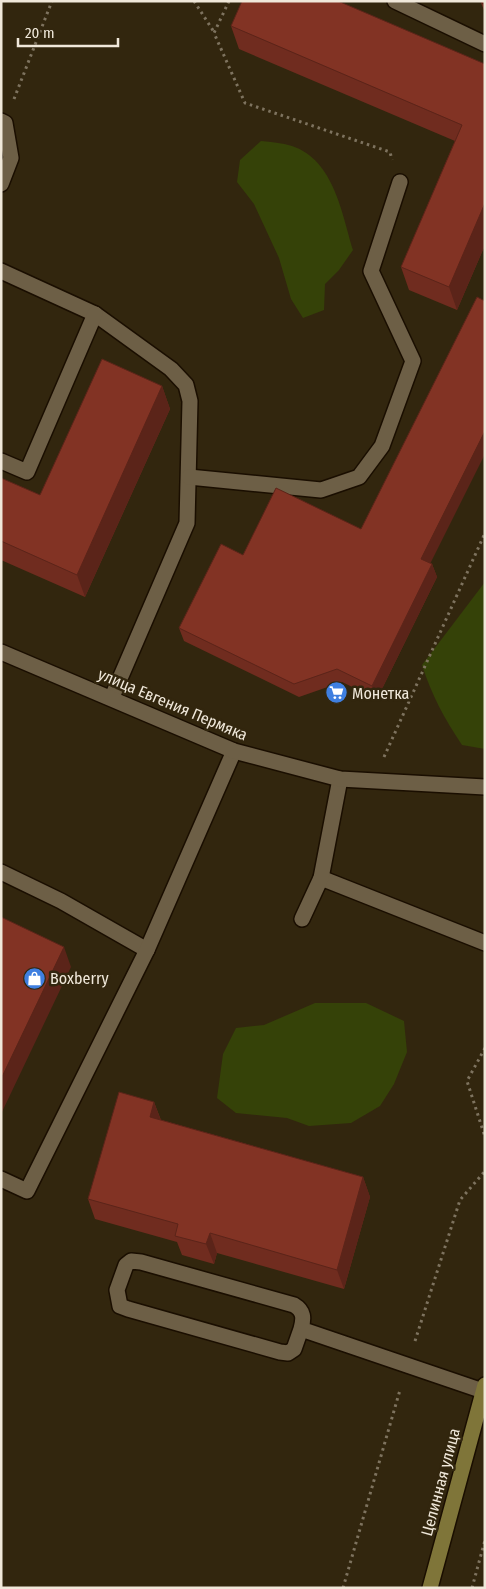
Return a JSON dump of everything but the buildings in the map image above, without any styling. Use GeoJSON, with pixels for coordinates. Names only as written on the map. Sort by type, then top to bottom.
{"type":"FeatureCollection","features":[{"type":"Feature","properties":{"kind":"main road","name":"Целинная улица"},"geometry":{"type":"LineString","coordinates":[[430,1588],[484,1389]]}},
{"type":"Feature","properties":{"kind":"street"},"geometry":{"type":"LineString","coordinates":[[395,1],[485,44]]}},
{"type":"Feature","properties":{"kind":"street"},"geometry":{"type":"LineString","coordinates":[[1,184],[11,158],[3,122]]}},
{"type":"Feature","properties":{"kind":"street"},"geometry":{"type":"LineString","coordinates":[[188,477],[321,490],[359,477],[382,446],[413,361],[371,271],[400,182]]}},
{"type":"Feature","properties":{"kind":"street"},"geometry":{"type":"LineString","coordinates":[[1,271],[95,314],[172,369],[186,385],[190,401],[187,523],[112,698]]}},
{"type":"Feature","properties":{"kind":"street"},"geometry":{"type":"LineString","coordinates":[[1,461],[27,472],[95,314]]}},
{"type":"Feature","properties":{"kind":"street","name":"улица Евгения Пермяка"},"geometry":{"type":"LineString","coordinates":[[2,653],[234,751],[340,779],[485,786]]}},
{"type":"Feature","properties":{"kind":"street"},"geometry":{"type":"LineString","coordinates":[[1,1179],[26,1191],[147,950],[234,751]]}},
{"type":"Feature","properties":{"kind":"street"},"geometry":{"type":"LineString","coordinates":[[302,919],[321,878],[340,779]]}},
{"type":"Feature","properties":{"kind":"street"},"geometry":{"type":"LineString","coordinates":[[1,872],[61,901],[147,950]]}},
{"type":"Feature","properties":{"kind":"street"},"geometry":{"type":"LineString","coordinates":[[321,878],[485,943]]}},
{"type":"Feature","properties":{"kind":"street"},"geometry":{"type":"LineString","coordinates":[[131,1262],[141,1262],[294,1305],[301,1309],[303,1315],[301,1329],[294,1349],[288,1353],[280,1352],[120,1306],[117,1290],[126,1265],[131,1262]]}},
{"type":"Feature","properties":{"kind":"street"},"geometry":{"type":"LineString","coordinates":[[301,1329],[484,1389]]}},
{"type":"Feature","properties":{"kind":"path"},"geometry":{"type":"LineString","coordinates":[[3,122],[52,1]]}},
{"type":"Feature","properties":{"kind":"path"},"geometry":{"type":"LineString","coordinates":[[194,1],[214,33],[245,104],[390,152],[400,182]]}},
{"type":"Feature","properties":{"kind":"path"},"geometry":{"type":"LineString","coordinates":[[214,33],[229,1]]}},
{"type":"Feature","properties":{"kind":"path"},"geometry":{"type":"LineString","coordinates":[[374,780],[485,533]]}},
{"type":"Feature","properties":{"kind":"path"},"geometry":{"type":"LineString","coordinates":[[485,1048],[467,1081],[485,1137]]}},
{"type":"Feature","properties":{"kind":"path"},"geometry":{"type":"LineString","coordinates":[[413,1348],[460,1200],[485,1171]]}},
{"type":"Feature","properties":{"kind":"path"},"geometry":{"type":"LineString","coordinates":[[343,1588],[402,1384]]}},
{"type":"Feature","properties":{"kind":"path"},"geometry":{"type":"LineString","coordinates":[[472,1588],[485,1540]]}},
{"type":"Feature","properties":{"kind":"green space"},"geometry":{"type":"Polygon","coordinates":[[[261,141],[292,146],[306,153],[318,163],[334,190],[353,250],[339,270],[325,284],[324,310],[303,318],[291,299],[279,258],[254,204],[237,182],[240,160],[261,141]]]}},
{"type":"Feature","properties":{"kind":"green space"},"geometry":{"type":"Polygon","coordinates":[[[485,582],[485,749],[462,745],[439,706],[422,665],[485,582]]]}},
{"type":"Feature","properties":{"kind":"green space"},"geometry":{"type":"Polygon","coordinates":[[[315,1003],[366,1003],[404,1021],[407,1052],[394,1084],[380,1106],[351,1123],[309,1126],[287,1118],[236,1113],[217,1098],[223,1054],[236,1028],[264,1025],[315,1003]]]}},
{"type":"Feature","properties":{"kind":"place","name":"Монетка"},"geometry":{"type":"Point","coordinates":[336,693]}},
{"type":"Feature","properties":{"kind":"place","name":"Boxberry"},"geometry":{"type":"Point","coordinates":[34,978]}}]}
